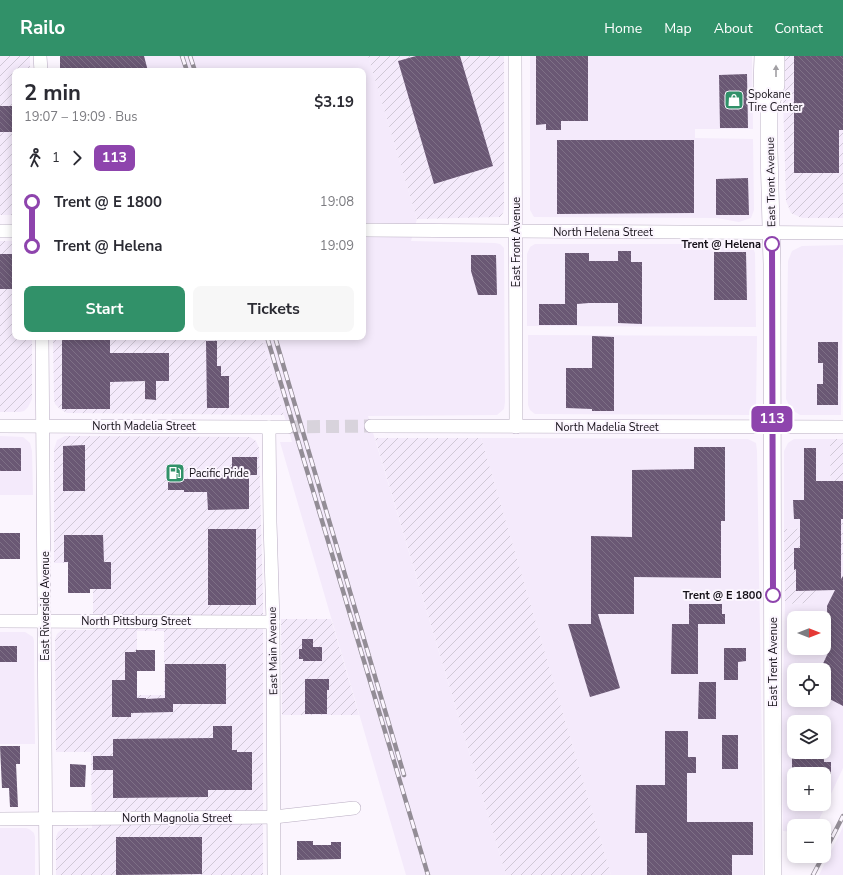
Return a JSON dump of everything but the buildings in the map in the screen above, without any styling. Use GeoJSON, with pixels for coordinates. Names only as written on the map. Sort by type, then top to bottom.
{"type":"FeatureCollection","features":[{"type":"Feature","properties":{"kind":"main road","name":"East Trent Avenue"},"geometry":{"type":"LineString","coordinates":[[763,56],[762,85],[770,112]]}},
{"type":"Feature","properties":{"kind":"main road","name":"East Trent Avenue"},"geometry":{"type":"LineString","coordinates":[[773,875],[772,234],[770,112],[776,85],[776,56]]}},
{"type":"Feature","properties":{"kind":"street"},"geometry":{"type":"LineString","coordinates":[[40,56],[40,68]]}},
{"type":"Feature","properties":{"kind":"street","name":"East Front Avenue"},"geometry":{"type":"LineString","coordinates":[[515,56],[516,427]]}},
{"type":"Feature","properties":{"kind":"street"},"geometry":{"type":"LineString","coordinates":[[757,56],[762,85]]}},
{"type":"Feature","properties":{"kind":"street"},"geometry":{"type":"LineString","coordinates":[[0,231],[12,230]]}},
{"type":"Feature","properties":{"kind":"street","name":"North Helena Street"},"geometry":{"type":"LineString","coordinates":[[366,230],[772,234],[843,233]]}},
{"type":"Feature","properties":{"kind":"street","name":"East Riverside Avenue"},"geometry":{"type":"LineString","coordinates":[[42,340],[46,875]]}},
{"type":"Feature","properties":{"kind":"street","name":"North Madelia Street"},"geometry":{"type":"LineString","coordinates":[[0,426],[288,427]]}},
{"type":"Feature","properties":{"kind":"street","name":"North Madelia Street"},"geometry":{"type":"LineString","coordinates":[[371,426],[843,427]]}},
{"type":"Feature","properties":{"kind":"street","name":"East Main Avenue"},"geometry":{"type":"LineString","coordinates":[[270,427],[270,522],[273,622],[274,875]]}},
{"type":"Feature","properties":{"kind":"street","name":"North Pittsburg Street"},"geometry":{"type":"LineString","coordinates":[[0,621],[273,622]]}},
{"type":"Feature","properties":{"kind":"street","name":"North Magnolia Street"},"geometry":{"type":"LineString","coordinates":[[0,819],[274,817],[354,808]]}},
{"type":"Feature","properties":{"kind":"shaded area"},"geometry":{"type":"Polygon","coordinates":[[[0,56],[30,56],[30,68],[12,68],[12,215],[0,215],[0,56]]]}},
{"type":"Feature","properties":{"kind":"shaded area"},"geometry":{"type":"Polygon","coordinates":[[[143,56],[368,56],[417,219],[411,241],[495,243],[500,244],[504,248],[504,409],[497,415],[368,416],[506,875],[406,875],[280,442],[292,442],[262,340],[366,340],[366,68],[147,68],[143,56]]]}},
{"type":"Feature","properties":{"kind":"shaded area"},"geometry":{"type":"Polygon","coordinates":[[[368,56],[504,56],[504,209],[500,217],[417,219],[368,56]]]}},
{"type":"Feature","properties":{"kind":"shaded area"},"geometry":{"type":"Polygon","coordinates":[[[530,56],[752,56],[753,129],[695,129],[695,138],[753,139],[754,210],[751,218],[739,222],[717,218],[534,217],[530,210],[530,56]]]}},
{"type":"Feature","properties":{"kind":"shaded area"},"geometry":{"type":"Polygon","coordinates":[[[784,56],[843,56],[843,218],[802,218],[791,213],[786,201],[782,61],[784,56]]]}},
{"type":"Feature","properties":{"kind":"shaded area"},"geometry":{"type":"Polygon","coordinates":[[[0,241],[12,241],[12,340],[32,340],[32,399],[24,411],[0,412],[0,241]]]}},
{"type":"Feature","properties":{"kind":"shaded area"},"geometry":{"type":"Polygon","coordinates":[[[738,242],[747,243],[752,246],[755,253],[756,327],[527,326],[527,254],[530,247],[535,244],[728,244],[738,242]]]}},
{"type":"Feature","properties":{"kind":"shaded area"},"geometry":{"type":"Polygon","coordinates":[[[843,245],[841,415],[800,415],[791,409],[786,399],[788,261],[792,251],[802,246],[843,245]]]}},
{"type":"Feature","properties":{"kind":"shaded area"},"geometry":{"type":"Polygon","coordinates":[[[528,335],[757,336],[756,411],[749,415],[535,414],[530,410],[528,405],[528,335]]]}},
{"type":"Feature","properties":{"kind":"shaded area"},"geometry":{"type":"Polygon","coordinates":[[[53,340],[262,340],[284,415],[67,413],[55,404],[53,340]]]}},
{"type":"Feature","properties":{"kind":"shaded area"},"geometry":{"type":"Polygon","coordinates":[[[0,436],[23,437],[30,443],[32,451],[33,495],[0,495],[0,436]]]}},
{"type":"Feature","properties":{"kind":"shaded area"},"geometry":{"type":"Polygon","coordinates":[[[65,436],[250,437],[256,441],[259,448],[263,601],[263,875],[56,875],[56,837],[58,832],[64,828],[92,828],[91,752],[56,752],[55,639],[57,634],[62,630],[93,630],[93,563],[54,563],[54,449],[57,440],[65,436]],[[137,631],[137,695],[164,695],[164,631],[137,631]]]}},
{"type":"Feature","properties":{"kind":"shaded area"},"geometry":{"type":"Polygon","coordinates":[[[375,438],[481,438],[611,875],[506,875],[375,438]]]}},
{"type":"Feature","properties":{"kind":"shaded area"},"geometry":{"type":"Polygon","coordinates":[[[481,438],[748,439],[756,443],[763,875],[611,875],[481,438]]]}},
{"type":"Feature","properties":{"kind":"shaded area"},"geometry":{"type":"Polygon","coordinates":[[[794,439],[830,439],[831,528],[784,529],[784,451],[788,443],[794,439]]]}},
{"type":"Feature","properties":{"kind":"shaded area"},"geometry":{"type":"Polygon","coordinates":[[[830,439],[843,439],[843,562],[812,603],[785,604],[784,529],[831,528],[830,439]]]}},
{"type":"Feature","properties":{"kind":"shaded area"},"geometry":{"type":"Polygon","coordinates":[[[843,562],[843,768],[831,794],[831,767],[787,767],[787,811],[823,811],[819,819],[787,819],[787,831],[783,831],[782,723],[785,604],[812,603],[843,562]]]}},
{"type":"Feature","properties":{"kind":"shaded area"},"geometry":{"type":"Polygon","coordinates":[[[281,619],[331,619],[359,715],[282,715],[281,619]]]}},
{"type":"Feature","properties":{"kind":"shaded area"},"geometry":{"type":"Polygon","coordinates":[[[0,632],[25,632],[33,637],[35,744],[0,744],[0,632]]]}},
{"type":"Feature","properties":{"kind":"shaded area"},"geometry":{"type":"Polygon","coordinates":[[[843,827],[843,875],[819,875],[825,863],[831,863],[831,851],[843,827]]]}},
{"type":"Feature","properties":{"kind":"shaded area"},"geometry":{"type":"Polygon","coordinates":[[[0,828],[26,828],[34,833],[35,875],[0,875],[0,828]]]}},
{"type":"Feature","properties":{"kind":"tunnel"},"geometry":{"type":"LineString","coordinates":[[288,427],[371,426]]}},
{"type":"Feature","properties":{"kind":"railway"},"geometry":{"type":"LineString","coordinates":[[182,56],[186,68]]}},
{"type":"Feature","properties":{"kind":"railway"},"geometry":{"type":"LineString","coordinates":[[190,56],[194,68]]}},
{"type":"Feature","properties":{"kind":"railway"},"geometry":{"type":"LineString","coordinates":[[268,340],[428,875]]}},
{"type":"Feature","properties":{"kind":"railway"},"geometry":{"type":"LineString","coordinates":[[276,340],[404,775]]}},
{"type":"Feature","properties":{"kind":"railway"},"geometry":{"type":"LineString","coordinates":[[831,839],[843,816]]}},
{"type":"Feature","properties":{"kind":"railway"},"geometry":{"type":"LineString","coordinates":[[813,875],[819,863]]}},
{"type":"Feature","properties":{"kind":"bus line","name":"113"},"geometry":{"type":"LineString","coordinates":[[772,244],[773,595]]}},
{"type":"Feature","properties":{"kind":"place","name":"Spokane Tire Center"},"geometry":{"type":"Point","coordinates":[734,100]}},
{"type":"Feature","properties":{"kind":"place","name":"Trent @ Helena"},"geometry":{"type":"Point","coordinates":[772,244]}},
{"type":"Feature","properties":{"kind":"place","name":"Pacific Pride"},"geometry":{"type":"Point","coordinates":[175,473]}},
{"type":"Feature","properties":{"kind":"place","name":"Trent @ E 1800"},"geometry":{"type":"Point","coordinates":[773,595]}}]}
